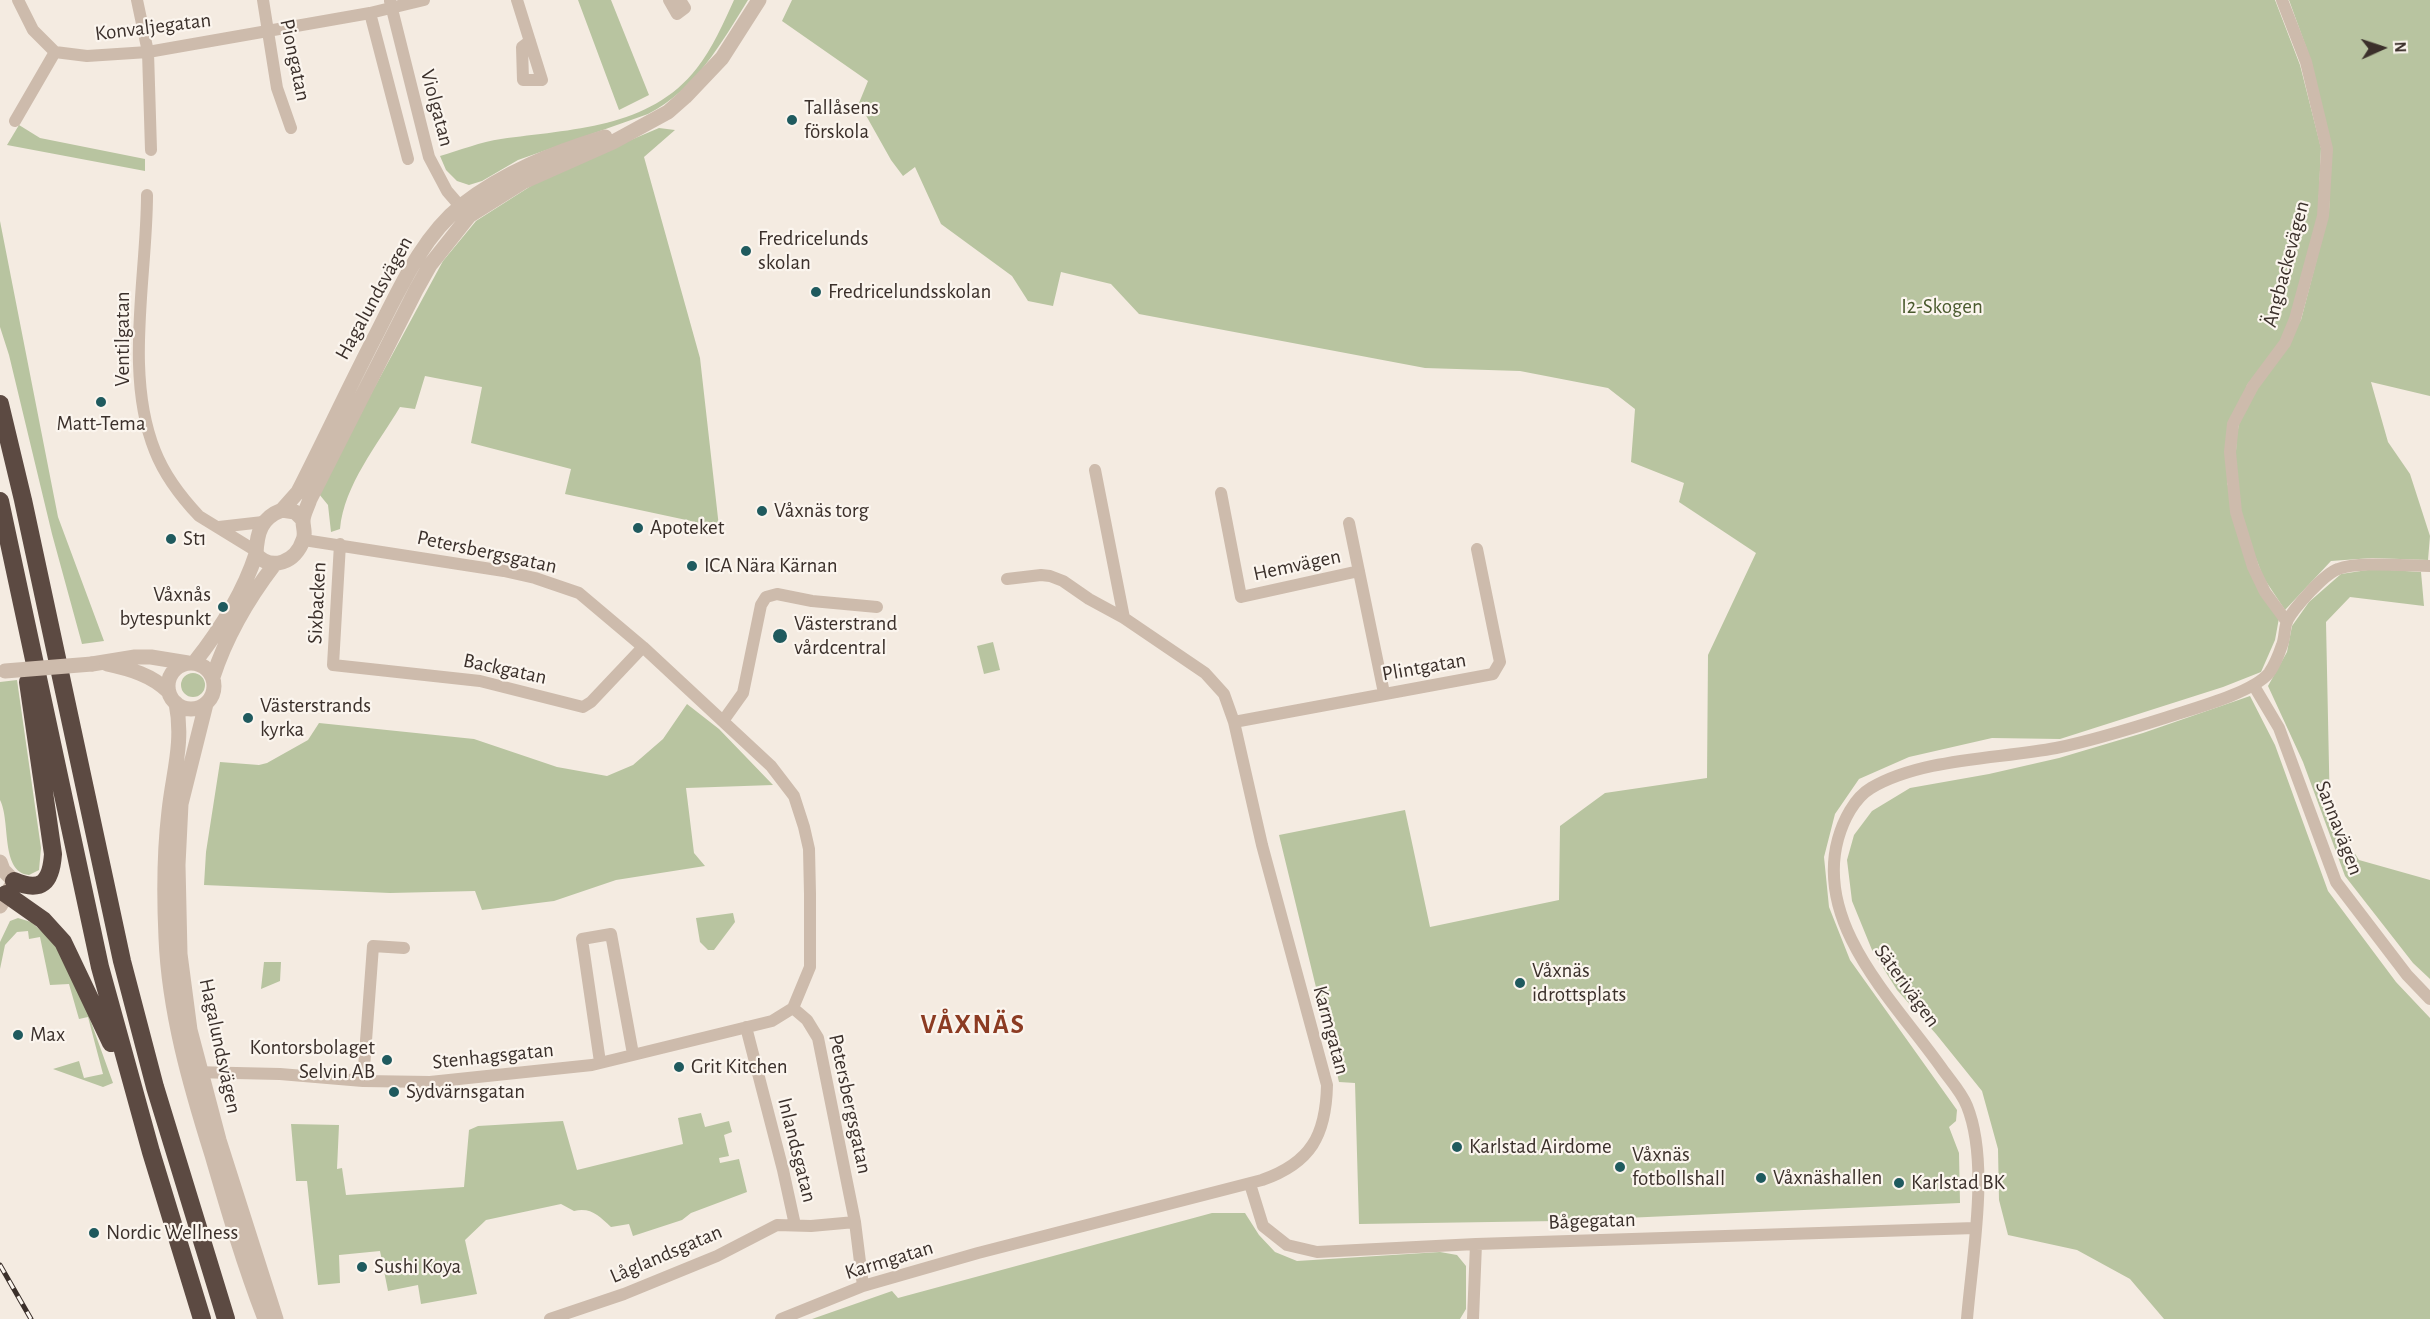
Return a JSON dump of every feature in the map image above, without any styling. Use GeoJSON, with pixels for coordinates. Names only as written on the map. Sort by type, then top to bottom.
{"type":"FeatureCollection","features":[{"type":"Feature","properties":{"kind":"highway"},"geometry":{"type":"LineString","coordinates":[[0,404],[23,500],[124,971],[158,1097],[226,1319]]}},
{"type":"Feature","properties":{"kind":"highway"},"geometry":{"type":"LineString","coordinates":[[0,501],[100,967],[133,1091],[202,1319]]}},
{"type":"Feature","properties":{"kind":"highway"},"geometry":{"type":"LineString","coordinates":[[5,893],[24,885],[35,886],[45,882],[50,876],[53,854],[28,683],[24,608]]}},
{"type":"Feature","properties":{"kind":"highway"},"geometry":{"type":"LineString","coordinates":[[5,893],[43,920],[63,942],[133,1091]]}},
{"type":"Feature","properties":{"kind":"street"},"geometry":{"type":"LineString","coordinates":[[15,121],[56,52],[33,30],[18,0]]}},
{"type":"Feature","properties":{"kind":"street"},"geometry":{"type":"LineString","coordinates":[[137,0],[148,52],[151,150]]}},
{"type":"Feature","properties":{"kind":"street","name":"Piongatan"},"geometry":{"type":"LineString","coordinates":[[263,0],[277,88],[291,128]]}},
{"type":"Feature","properties":{"kind":"street","name":"Konvaljegatan"},"geometry":{"type":"LineString","coordinates":[[56,52],[87,56],[148,52],[370,13],[391,4],[424,0]]}},
{"type":"Feature","properties":{"kind":"street"},"geometry":{"type":"LineString","coordinates":[[517,0],[530,41]]}},
{"type":"Feature","properties":{"kind":"street"},"geometry":{"type":"LineString","coordinates":[[669,0],[677,14],[685,8],[680,0]]}},
{"type":"Feature","properties":{"kind":"street","name":"Hagalundsvägen"},"geometry":{"type":"LineString","coordinates":[[282,510],[298,492],[407,274],[443,224],[465,211],[518,169],[578,145],[612,135],[622,135],[649,123],[685,97],[722,58],[759,0]]}},
{"type":"Feature","properties":{"kind":"street","name":"Ängbackevägen"},"geometry":{"type":"LineString","coordinates":[[2282,0],[2306,62],[2327,149],[2323,216],[2295,319],[2285,343],[2253,386],[2233,424],[2230,452],[2236,512],[2253,567],[2265,592],[2287,622]]}},
{"type":"Feature","properties":{"kind":"street","name":"Violgatan"},"geometry":{"type":"LineString","coordinates":[[391,4],[429,157],[447,191],[465,211]]}},
{"type":"Feature","properties":{"kind":"street","name":"Violgatan"},"geometry":{"type":"LineString","coordinates":[[370,13],[408,159]]}},
{"type":"Feature","properties":{"kind":"street","name":"Ventilgatan"},"geometry":{"type":"LineString","coordinates":[[147,195],[139,364],[148,431],[156,454],[187,502],[199,516],[256,552]]}},
{"type":"Feature","properties":{"kind":"street","name":"Hagalundsvägen"},"geometry":{"type":"LineString","coordinates":[[303,520],[310,499],[416,290],[465,211]]}},
{"type":"Feature","properties":{"kind":"street"},"geometry":{"type":"LineString","coordinates":[[1095,470],[1124,618]]}},
{"type":"Feature","properties":{"kind":"street","name":"Hemvägen"},"geometry":{"type":"LineString","coordinates":[[1221,493],[1241,597],[1359,571]]}},
{"type":"Feature","properties":{"kind":"street"},"geometry":{"type":"LineString","coordinates":[[101,663],[139,672],[156,681],[173,698],[188,709],[206,704],[214,692],[213,677],[221,653],[245,607],[274,565],[295,554],[304,540],[303,520],[295,512],[282,510],[273,513],[263,522],[257,534],[256,552],[250,573],[237,600],[208,645],[191,663],[177,668],[172,673],[169,686],[173,698]]}},
{"type":"Feature","properties":{"kind":"street"},"geometry":{"type":"LineString","coordinates":[[219,528],[263,522]]}},
{"type":"Feature","properties":{"kind":"street","name":"Hemvägen"},"geometry":{"type":"LineString","coordinates":[[1349,523],[1384,693]]}},
{"type":"Feature","properties":{"kind":"street","name":"Petersbergsgatan"},"geometry":{"type":"LineString","coordinates":[[304,540],[504,571],[579,593],[643,646],[723,720],[771,766],[794,796],[809,849],[810,967],[792,1008],[807,1020],[818,1038],[855,1222],[863,1286]]}},
{"type":"Feature","properties":{"kind":"street","name":"Sixbacken"},"geometry":{"type":"LineString","coordinates":[[333,665],[340,544]]}},
{"type":"Feature","properties":{"kind":"street","name":"Plintgatan"},"geometry":{"type":"LineString","coordinates":[[1233,722],[1493,674],[1500,662],[1477,549]]}},
{"type":"Feature","properties":{"kind":"street"},"geometry":{"type":"LineString","coordinates":[[256,552],[263,562],[274,565]]}},
{"type":"Feature","properties":{"kind":"street"},"geometry":{"type":"LineString","coordinates":[[2254,686],[2270,672],[2282,645],[2287,622],[2307,594],[2337,569],[2373,565],[2430,566]]}},
{"type":"Feature","properties":{"kind":"street","name":"Karmgatan"},"geometry":{"type":"LineString","coordinates":[[781,1319],[863,1286],[978,1253],[1250,1184],[1277,1174],[1301,1159],[1320,1134],[1326,1109],[1327,1085],[1224,694],[1205,673],[1124,618],[1050,576],[1007,579]]}},
{"type":"Feature","properties":{"kind":"street"},"geometry":{"type":"LineString","coordinates":[[723,720],[743,693],[761,605],[766,597],[777,594],[812,601],[877,607]]}},
{"type":"Feature","properties":{"kind":"street","name":"Backgatan"},"geometry":{"type":"LineString","coordinates":[[333,665],[480,681],[583,707],[591,702],[643,646]]}},
{"type":"Feature","properties":{"kind":"street"},"geometry":{"type":"LineString","coordinates":[[2,672],[101,663],[123,658],[151,657],[191,663],[205,668],[213,677]]}},
{"type":"Feature","properties":{"kind":"street","name":"Sannavägen"},"geometry":{"type":"LineString","coordinates":[[2254,686],[2279,728],[2336,882],[2407,975],[2430,999]]}},
{"type":"Feature","properties":{"kind":"street","name":"Säterivägen"},"geometry":{"type":"LineString","coordinates":[[1967,1319],[1975,1228],[1978,1149],[1967,1104],[1919,1036],[1879,986],[1858,952],[1837,905],[1833,859],[1844,820],[1868,790],[1905,772],[2056,747],[2140,725],[2254,686]]}},
{"type":"Feature","properties":{"kind":"street","name":"Hagalundsvägen"},"geometry":{"type":"LineString","coordinates":[[173,698],[181,733],[168,811],[165,876],[166,940],[174,1011],[219,1140],[276,1319]]}},
{"type":"Feature","properties":{"kind":"street","name":"Hagalundsvägen"},"geometry":{"type":"LineString","coordinates":[[206,704],[181,804],[178,837],[180,954],[194,1072],[229,1213],[265,1319]]}},
{"type":"Feature","properties":{"kind":"street"},"geometry":{"type":"LineString","coordinates":[[0,862],[5,893]]}},
{"type":"Feature","properties":{"kind":"street"},"geometry":{"type":"LineString","coordinates":[[600,1062],[582,939],[611,934],[633,1054]]}},
{"type":"Feature","properties":{"kind":"street"},"geometry":{"type":"LineString","coordinates":[[363,1081],[373,946],[404,948]]}},
{"type":"Feature","properties":{"kind":"street","name":"Stenhagsgatan"},"geometry":{"type":"LineString","coordinates":[[194,1072],[280,1074],[363,1081],[430,1082],[514,1075],[592,1065],[772,1021],[792,1008]]}},
{"type":"Feature","properties":{"kind":"street","name":"Inlandsgatan"},"geometry":{"type":"LineString","coordinates":[[746,1027],[795,1225],[855,1222]]}},
{"type":"Feature","properties":{"kind":"street","name":"Bågegatan"},"geometry":{"type":"LineString","coordinates":[[1250,1184],[1263,1226],[1287,1245],[1317,1252],[1476,1244],[1975,1228]]}},
{"type":"Feature","properties":{"kind":"street","name":"Låglandsgatan"},"geometry":{"type":"LineString","coordinates":[[550,1319],[624,1294],[717,1256],[777,1225],[795,1225]]}},
{"type":"Feature","properties":{"kind":"street"},"geometry":{"type":"LineString","coordinates":[[1473,1319],[1476,1244]]}},
{"type":"Feature","properties":{"kind":"green space"},"geometry":{"type":"Polygon","coordinates":[[[578,0],[611,0],[649,95],[619,110],[578,0]]]}},
{"type":"Feature","properties":{"kind":"green space"},"geometry":{"type":"Polygon","coordinates":[[[734,0],[748,0],[706,64],[680,92],[665,104],[648,114],[518,160],[482,181],[469,185],[457,181],[446,170],[440,156],[493,140],[607,123],[633,115],[656,103],[678,88],[697,68],[713,44],[734,0]]]}},
{"type":"Feature","properties":{"kind":"green space","name":"I2-Skogen"},"geometry":{"type":"Polygon","coordinates":[[[792,0],[2275,0],[2300,65],[2321,148],[2318,215],[2291,319],[2279,344],[2247,385],[2227,483],[2279,618],[2275,640],[2261,672],[2223,687],[2060,739],[1992,738],[1909,757],[1859,779],[1835,814],[1824,857],[1829,907],[1850,960],[1957,1110],[1956,1121],[1949,1127],[1959,1153],[1960,1203],[1558,1221],[1359,1224],[1355,1083],[1339,1082],[1279,835],[1405,810],[1430,927],[1559,900],[1560,826],[1605,793],[1707,778],[1708,655],[1756,553],[1679,502],[1684,483],[1631,462],[1635,409],[1608,388],[1520,371],[1425,368],[1139,314],[1111,284],[1061,272],[1053,306],[1028,301],[1012,276],[941,224],[915,167],[903,176],[891,160],[859,103],[868,81],[782,21],[792,0]]]}},
{"type":"Feature","properties":{"kind":"green space"},"geometry":{"type":"Polygon","coordinates":[[[2289,0],[2430,0],[2430,396],[2371,382],[2388,442],[2410,474],[2430,536],[2428,560],[2372,558],[2331,561],[2285,610],[2257,568],[2240,510],[2235,476],[2237,426],[2255,388],[2301,320],[2329,212],[2331,149],[2310,58],[2289,0]]]}},
{"type":"Feature","properties":{"kind":"green space"},"geometry":{"type":"Polygon","coordinates":[[[19,125],[40,138],[145,159],[145,171],[7,145],[19,125]]]}},
{"type":"Feature","properties":{"kind":"green space"},"geometry":{"type":"Polygon","coordinates":[[[659,128],[675,130],[644,157],[700,358],[719,527],[565,494],[571,469],[471,443],[482,387],[425,376],[415,409],[400,407],[355,481],[343,513],[340,529],[331,532],[328,505],[319,494],[443,261],[476,221],[534,184],[659,128]]]}},
{"type":"Feature","properties":{"kind":"green space"},"geometry":{"type":"Polygon","coordinates":[[[0,221],[58,517],[104,641],[82,644],[0,327],[0,221]]]}},
{"type":"Feature","properties":{"kind":"green space"},"geometry":{"type":"Polygon","coordinates":[[[2374,569],[2421,572],[2424,606],[2350,597],[2326,622],[2330,815],[2359,860],[2430,880],[2430,979],[2413,963],[2345,876],[2303,762],[2268,686],[2287,652],[2292,626],[2309,602],[2341,574],[2374,569]]]}},
{"type":"Feature","properties":{"kind":"green space"},"geometry":{"type":"Polygon","coordinates":[[[993,642],[1000,670],[984,674],[977,646],[993,642]]]}},
{"type":"Feature","properties":{"kind":"green space"},"geometry":{"type":"Polygon","coordinates":[[[193,673],[198,674],[204,680],[204,690],[198,696],[193,697],[188,696],[182,690],[181,685],[182,680],[188,674],[193,673]]]}},
{"type":"Feature","properties":{"kind":"green space"},"geometry":{"type":"Polygon","coordinates":[[[17,680],[41,848],[39,870],[29,875],[20,872],[10,855],[0,800],[0,682],[17,680]]]}},
{"type":"Feature","properties":{"kind":"green space"},"geometry":{"type":"Polygon","coordinates":[[[2250,696],[2275,745],[2328,891],[2396,982],[2430,1018],[2430,1319],[2164,1319],[2130,1279],[2077,1250],[2008,1235],[1999,1200],[1998,1149],[1982,1091],[1897,990],[1872,950],[1852,901],[1847,860],[1854,835],[1872,811],[1910,788],[1989,774],[2059,758],[2143,733],[2250,696]]]}},
{"type":"Feature","properties":{"kind":"green space"},"geometry":{"type":"Polygon","coordinates":[[[687,704],[719,729],[773,785],[686,788],[694,853],[705,866],[616,880],[554,901],[482,910],[475,891],[390,893],[204,885],[206,852],[220,762],[259,765],[267,763],[308,740],[319,723],[474,739],[557,767],[607,776],[633,765],[663,739],[687,704]]]}},
{"type":"Feature","properties":{"kind":"green space"},"geometry":{"type":"Polygon","coordinates":[[[733,913],[735,922],[714,950],[708,950],[700,942],[696,918],[733,913]]]}},
{"type":"Feature","properties":{"kind":"green space"},"geometry":{"type":"Polygon","coordinates":[[[18,918],[31,922],[53,941],[82,997],[113,1083],[103,1087],[53,1069],[79,1061],[84,1078],[103,1074],[88,1017],[79,1019],[69,984],[50,985],[40,937],[29,939],[28,931],[17,932],[5,945],[0,969],[0,942],[10,921],[18,918]]]}},
{"type":"Feature","properties":{"kind":"green space"},"geometry":{"type":"Polygon","coordinates":[[[264,962],[281,962],[280,981],[261,989],[264,962]]]}},
{"type":"Feature","properties":{"kind":"green space"},"geometry":{"type":"Polygon","coordinates":[[[701,1113],[705,1127],[729,1121],[732,1132],[724,1135],[729,1156],[719,1158],[720,1163],[739,1159],[747,1192],[691,1213],[682,1220],[633,1236],[629,1224],[611,1227],[590,1211],[574,1211],[561,1204],[486,1220],[465,1240],[477,1294],[421,1304],[418,1285],[388,1291],[380,1251],[339,1255],[340,1283],[318,1285],[307,1181],[296,1181],[291,1124],[339,1125],[337,1169],[342,1168],[346,1195],[464,1187],[469,1130],[478,1126],[563,1121],[577,1170],[683,1144],[678,1118],[701,1113]]]}},
{"type":"Feature","properties":{"kind":"green space"},"geometry":{"type":"Polygon","coordinates":[[[1212,1213],[1245,1213],[1259,1235],[1275,1252],[1297,1261],[1440,1252],[1457,1255],[1466,1266],[1466,1309],[1460,1319],[812,1319],[892,1291],[898,1298],[1212,1213]]]}},
{"type":"Feature","properties":{"kind":"railway"},"geometry":{"type":"LineString","coordinates":[[0,1265],[31,1319]]}},
{"type":"Feature","properties":{"kind":"place","name":"Tallåsens förskola"},"geometry":{"type":"Point","coordinates":[792,120]}},
{"type":"Feature","properties":{"kind":"place","name":"Fredricelunds skolan"},"geometry":{"type":"Point","coordinates":[746,251]}},
{"type":"Feature","properties":{"kind":"place","name":"Fredricelundsskolan"},"geometry":{"type":"Point","coordinates":[816,292]}},
{"type":"Feature","properties":{"kind":"place","name":"Matt-Tema"},"geometry":{"type":"Point","coordinates":[101,402]}},
{"type":"Feature","properties":{"kind":"place","name":"Våxnäs torg"},"geometry":{"type":"Point","coordinates":[762,511]}},
{"type":"Feature","properties":{"kind":"place","name":"Apoteket"},"geometry":{"type":"Point","coordinates":[638,528]}},
{"type":"Feature","properties":{"kind":"place","name":"St1"},"geometry":{"type":"Point","coordinates":[171,539]}},
{"type":"Feature","properties":{"kind":"place","name":"ICA Nära Kärnan"},"geometry":{"type":"Point","coordinates":[692,566]}},
{"type":"Feature","properties":{"kind":"place","name":"Våxnås bytespunkt"},"geometry":{"type":"Point","coordinates":[223,607]}},
{"type":"Feature","properties":{"kind":"place","name":"Västerstrand vårdcentral"},"geometry":{"type":"Point","coordinates":[780,636]}},
{"type":"Feature","properties":{"kind":"place","name":"Västerstrands kyrka"},"geometry":{"type":"Point","coordinates":[248,718]}},
{"type":"Feature","properties":{"kind":"place","name":"Våxnäs idrottsplats"},"geometry":{"type":"Point","coordinates":[1520,983]}},
{"type":"Feature","properties":{"kind":"place","name":"Max"},"geometry":{"type":"Point","coordinates":[18,1035]}},
{"type":"Feature","properties":{"kind":"place","name":"Kontorsbolaget Selvin AB"},"geometry":{"type":"Point","coordinates":[387,1060]}},
{"type":"Feature","properties":{"kind":"place","name":"Grit Kitchen"},"geometry":{"type":"Point","coordinates":[679,1067]}},
{"type":"Feature","properties":{"kind":"place","name":"Sydvärnsgatan"},"geometry":{"type":"Point","coordinates":[394,1092]}},
{"type":"Feature","properties":{"kind":"place","name":"Karlstad Airdome"},"geometry":{"type":"Point","coordinates":[1457,1147]}},
{"type":"Feature","properties":{"kind":"place","name":"Våxnäs fotbollshall"},"geometry":{"type":"Point","coordinates":[1620,1167]}},
{"type":"Feature","properties":{"kind":"place","name":"Våxnäshallen"},"geometry":{"type":"Point","coordinates":[1761,1178]}},
{"type":"Feature","properties":{"kind":"place","name":"Karlstad BK"},"geometry":{"type":"Point","coordinates":[1899,1183]}},
{"type":"Feature","properties":{"kind":"place","name":"Nordic Wellness"},"geometry":{"type":"Point","coordinates":[94,1233]}},
{"type":"Feature","properties":{"kind":"place","name":"Sushi Koya"},"geometry":{"type":"Point","coordinates":[362,1267]}},
{"type":"Feature","properties":{"kind":"district","name":"VÅXNÄS"},"geometry":{"type":"Point","coordinates":[973,1025]}}]}
